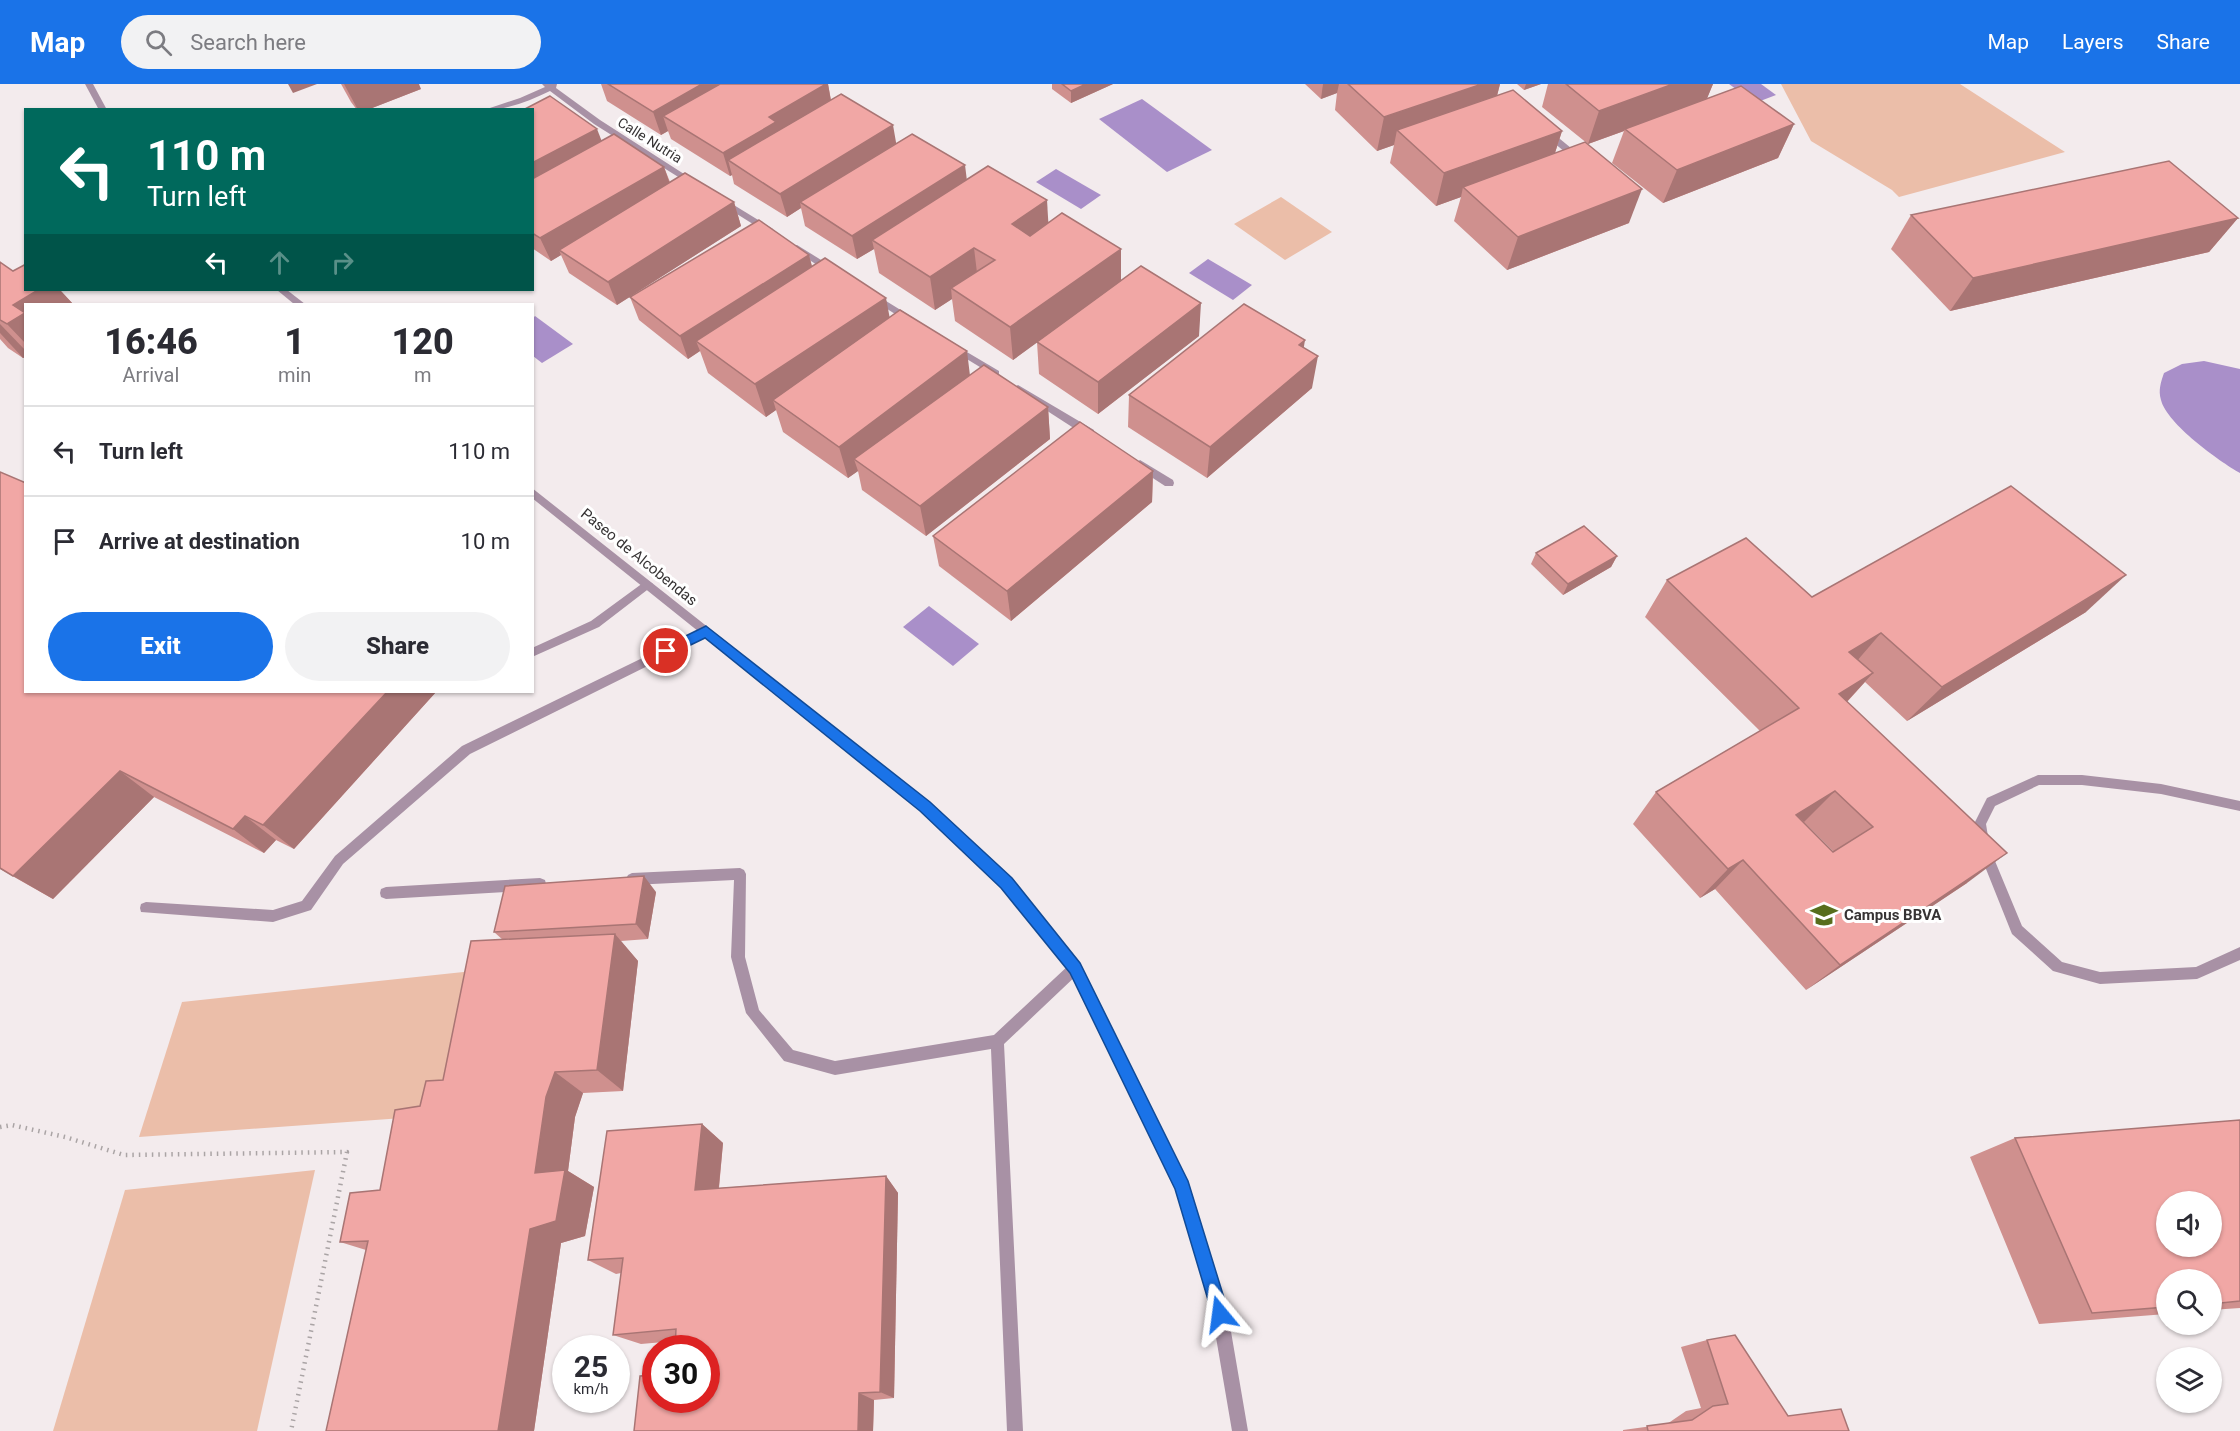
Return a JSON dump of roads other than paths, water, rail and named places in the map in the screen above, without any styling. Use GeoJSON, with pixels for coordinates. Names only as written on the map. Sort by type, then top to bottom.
{"type":"FeatureCollection","features":[{"type":"Feature","properties":{"kind":"street"},"geometry":{"type":"LineString","coordinates":[[89,84],[102,108]]}},
{"type":"Feature","properties":{"kind":"street"},"geometry":{"type":"LineString","coordinates":[[495,108],[523,100],[552,85]]}},
{"type":"Feature","properties":{"kind":"street","name":"Calle Nutria"},"geometry":{"type":"LineString","coordinates":[[552,85],[597,122],[707,192]]}},
{"type":"Feature","properties":{"kind":"street"},"geometry":{"type":"LineString","coordinates":[[517,108],[523,100]]}},
{"type":"Feature","properties":{"kind":"street"},"geometry":{"type":"LineString","coordinates":[[1541,128],[1584,164]]}},
{"type":"Feature","properties":{"kind":"street"},"geometry":{"type":"LineString","coordinates":[[717,198],[778,236]]}},
{"type":"Feature","properties":{"kind":"street"},"geometry":{"type":"LineString","coordinates":[[788,243],[838,274]]}},
{"type":"Feature","properties":{"kind":"street"},"geometry":{"type":"LineString","coordinates":[[283,291],[299,303]]}},
{"type":"Feature","properties":{"kind":"street"},"geometry":{"type":"LineString","coordinates":[[868,293],[918,325]]}},
{"type":"Feature","properties":{"kind":"street"},"geometry":{"type":"LineString","coordinates":[[948,344],[1099,439]]}},
{"type":"Feature","properties":{"kind":"street"},"geometry":{"type":"LineString","coordinates":[[1129,458],[1169,483]]}},
{"type":"Feature","properties":{"kind":"street","name":"Paseo de Alcobendas"},"geometry":{"type":"LineString","coordinates":[[534,494],[925,806],[1006,883],[1075,968],[1183,1186],[1220,1314],[1240,1431]]}},
{"type":"Feature","properties":{"kind":"street"},"geometry":{"type":"LineString","coordinates":[[534,652],[595,624],[646,584]]}},
{"type":"Feature","properties":{"kind":"street"},"geometry":{"type":"LineString","coordinates":[[146,908],[273,916],[306,906],[339,860],[466,750],[706,632]]}},
{"type":"Feature","properties":{"kind":"street"},"geometry":{"type":"LineString","coordinates":[[2240,806],[2161,789],[2082,780],[2038,780],[1991,802],[1980,824],[1984,849],[2017,930],[2058,967],[2100,978],[2197,973],[2240,953]]}},
{"type":"Feature","properties":{"kind":"street"},"geometry":{"type":"LineString","coordinates":[[621,880],[740,873],[738,957],[753,1013],[789,1056],[835,1068],[997,1041],[1075,968]]}},
{"type":"Feature","properties":{"kind":"street"},"geometry":{"type":"LineString","coordinates":[[386,893],[549,884]]}},
{"type":"Feature","properties":{"kind":"street"},"geometry":{"type":"LineString","coordinates":[[997,1041],[1015,1431]]}},
{"type":"Feature","properties":{"kind":"place","name":"Campus BBVA"},"geometry":{"type":"Point","coordinates":[1824,915]}}]}
